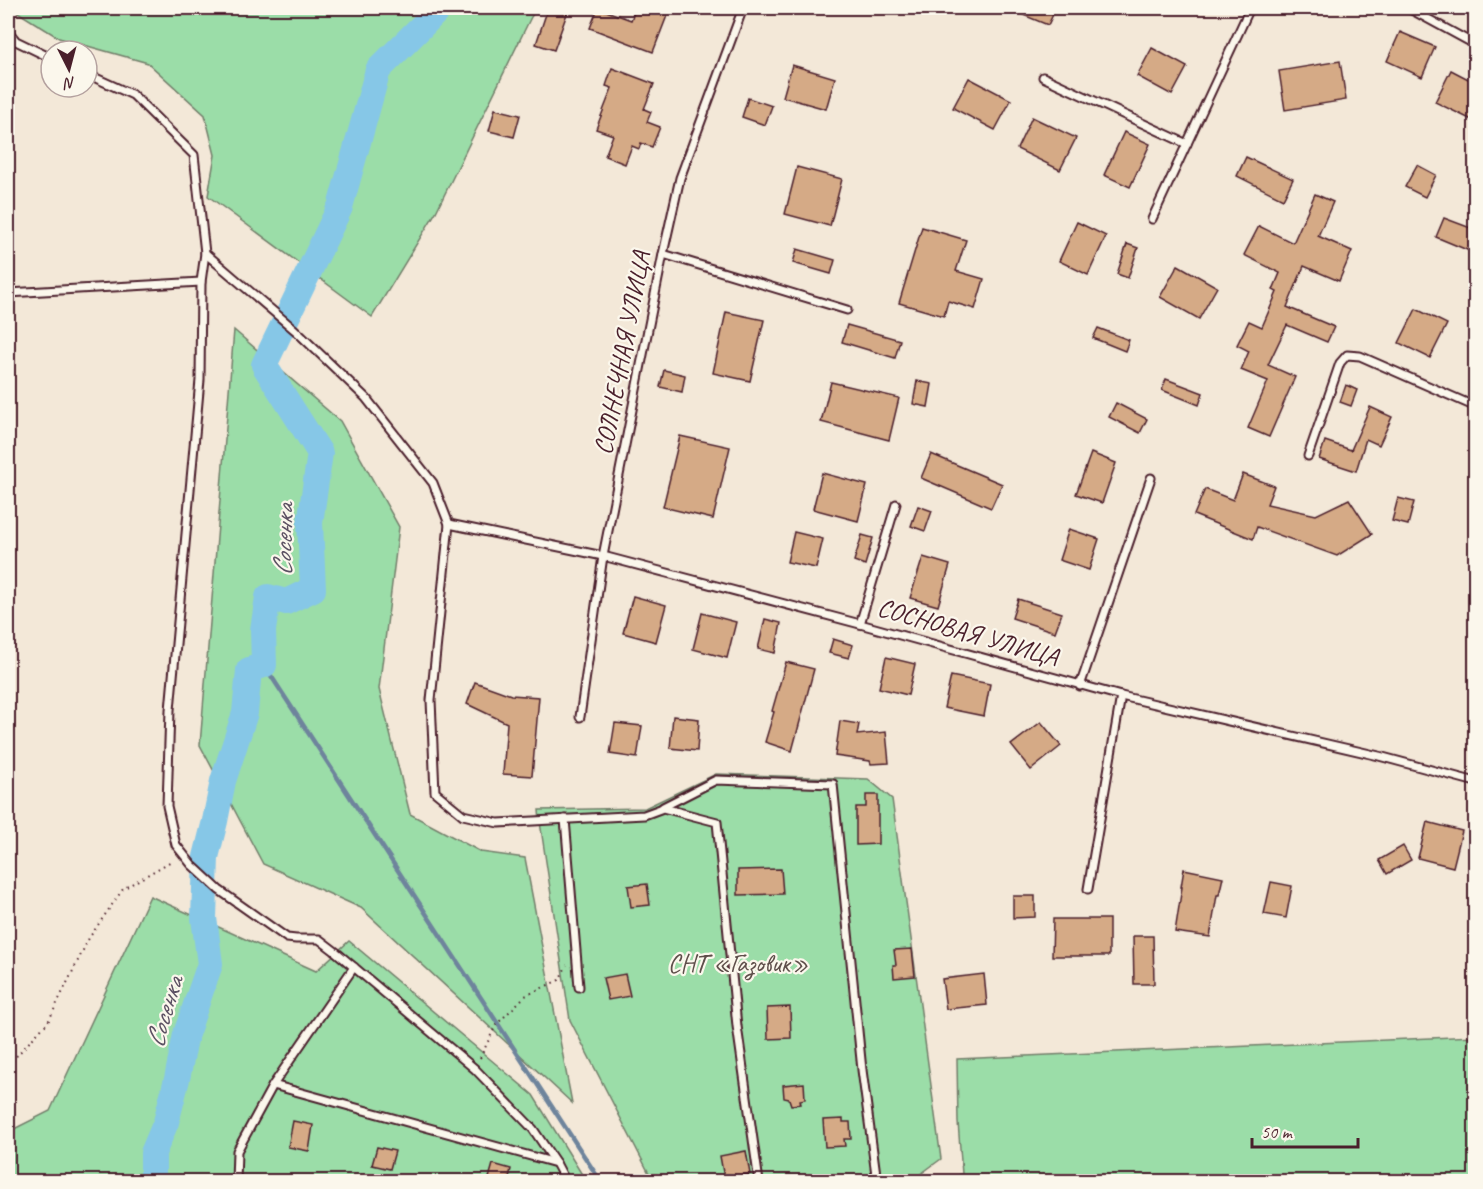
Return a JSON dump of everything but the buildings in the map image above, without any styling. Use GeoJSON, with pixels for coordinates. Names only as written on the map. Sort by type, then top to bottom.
{"type":"FeatureCollection","features":[{"type":"Feature","properties":{"kind":"lane","name":"СОЛНЕЧНАЯ УЛИЦА"},"geometry":{"type":"LineString","coordinates":[[580,717],[603,555],[680,178],[743,8]]}},
{"type":"Feature","properties":{"kind":"lane"},"geometry":{"type":"LineString","coordinates":[[1152,219],[1250,8]]}},
{"type":"Feature","properties":{"kind":"lane"},"geometry":{"type":"LineString","coordinates":[[1408,8],[1476,45]]}},
{"type":"Feature","properties":{"kind":"lane"},"geometry":{"type":"LineString","coordinates":[[8,31],[16,41],[39,52]]}},
{"type":"Feature","properties":{"kind":"lane"},"geometry":{"type":"LineString","coordinates":[[1043,77],[1186,144]]}},
{"type":"Feature","properties":{"kind":"lane"},"geometry":{"type":"LineString","coordinates":[[99,79],[133,95],[194,155],[205,253],[201,282],[200,380],[170,722],[167,806],[176,845],[192,865],[219,890],[287,938],[319,939],[475,1069],[533,1129],[566,1182]]}},
{"type":"Feature","properties":{"kind":"lane"},"geometry":{"type":"LineString","coordinates":[[205,253],[296,330],[366,398],[433,483],[449,524],[431,700],[435,792],[464,815],[498,824],[644,815],[663,808],[716,780],[833,784],[862,1070],[877,1182]]}},
{"type":"Feature","properties":{"kind":"lane"},"geometry":{"type":"LineString","coordinates":[[663,254],[847,310]]}},
{"type":"Feature","properties":{"kind":"lane"},"geometry":{"type":"LineString","coordinates":[[8,293],[201,282]]}},
{"type":"Feature","properties":{"kind":"lane"},"geometry":{"type":"LineString","coordinates":[[1308,456],[1340,363],[1347,355],[1360,356],[1476,406]]}},
{"type":"Feature","properties":{"kind":"lane"},"geometry":{"type":"LineString","coordinates":[[1080,686],[1151,478]]}},
{"type":"Feature","properties":{"kind":"lane"},"geometry":{"type":"LineString","coordinates":[[860,624],[896,504]]}},
{"type":"Feature","properties":{"kind":"lane","name":"СОСНОВАЯ УЛИЦА"},"geometry":{"type":"LineString","coordinates":[[449,524],[603,555],[1080,686],[1367,753],[1476,782]]}},
{"type":"Feature","properties":{"kind":"lane"},"geometry":{"type":"LineString","coordinates":[[1088,889],[1121,696]]}},
{"type":"Feature","properties":{"kind":"lane"},"geometry":{"type":"LineString","coordinates":[[663,808],[717,822],[737,1026],[759,1182]]}},
{"type":"Feature","properties":{"kind":"lane"},"geometry":{"type":"LineString","coordinates":[[565,819],[579,987]]}},
{"type":"Feature","properties":{"kind":"lane"},"geometry":{"type":"LineString","coordinates":[[236,1182],[237,1151],[273,1085],[354,967]]}},
{"type":"Feature","properties":{"kind":"lane"},"geometry":{"type":"LineString","coordinates":[[273,1085],[556,1163]]}},
{"type":"Feature","properties":{"kind":"path"},"geometry":{"type":"LineString","coordinates":[[8,1065],[48,1022],[89,938],[123,888],[183,854]]}},
{"type":"Feature","properties":{"kind":"path"},"geometry":{"type":"LineString","coordinates":[[475,1069],[496,1025],[525,996],[559,980],[576,948]]}},
{"type":"Feature","properties":{"kind":"green space"},"geometry":{"type":"Polygon","coordinates":[[[11,8],[537,8],[436,212],[372,317],[208,196],[215,155],[205,115],[148,63],[99,49],[99,39],[59,38],[11,8]]]}},
{"type":"Feature","properties":{"kind":"green space"},"geometry":{"type":"Polygon","coordinates":[[[234,330],[340,421],[399,527],[379,689],[410,814],[481,852],[525,858],[572,1103],[361,908],[263,864],[200,745],[234,330]]]}},
{"type":"Feature","properties":{"kind":"green space","name":"СНТ «Газовик»"},"geometry":{"type":"Polygon","coordinates":[[[716,774],[868,779],[892,799],[941,1159],[911,1181],[653,1181],[570,1020],[539,810],[645,808],[716,774]]]}},
{"type":"Feature","properties":{"kind":"green space"},"geometry":{"type":"Polygon","coordinates":[[[150,896],[316,971],[349,941],[533,1095],[586,1181],[8,1182],[8,1132],[50,1111],[150,896]]]}},
{"type":"Feature","properties":{"kind":"green space"},"geometry":{"type":"Polygon","coordinates":[[[1475,1036],[1475,1181],[945,1181],[962,1174],[957,1059],[1475,1036]]]}},
{"type":"Feature","properties":{"kind":"waterway","name":"Сосенка"},"geometry":{"type":"LineString","coordinates":[[153,1182],[153,1153],[166,1122],[186,1034],[210,964],[204,918],[206,857],[223,781],[245,713],[249,670],[264,665],[263,630],[268,597],[286,602],[313,589],[310,523],[320,453],[264,365],[340,207],[378,70],[440,8]]}},
{"type":"Feature","properties":{"kind":"waterway"},"geometry":{"type":"LineString","coordinates":[[264,665],[601,1182]]}}]}
